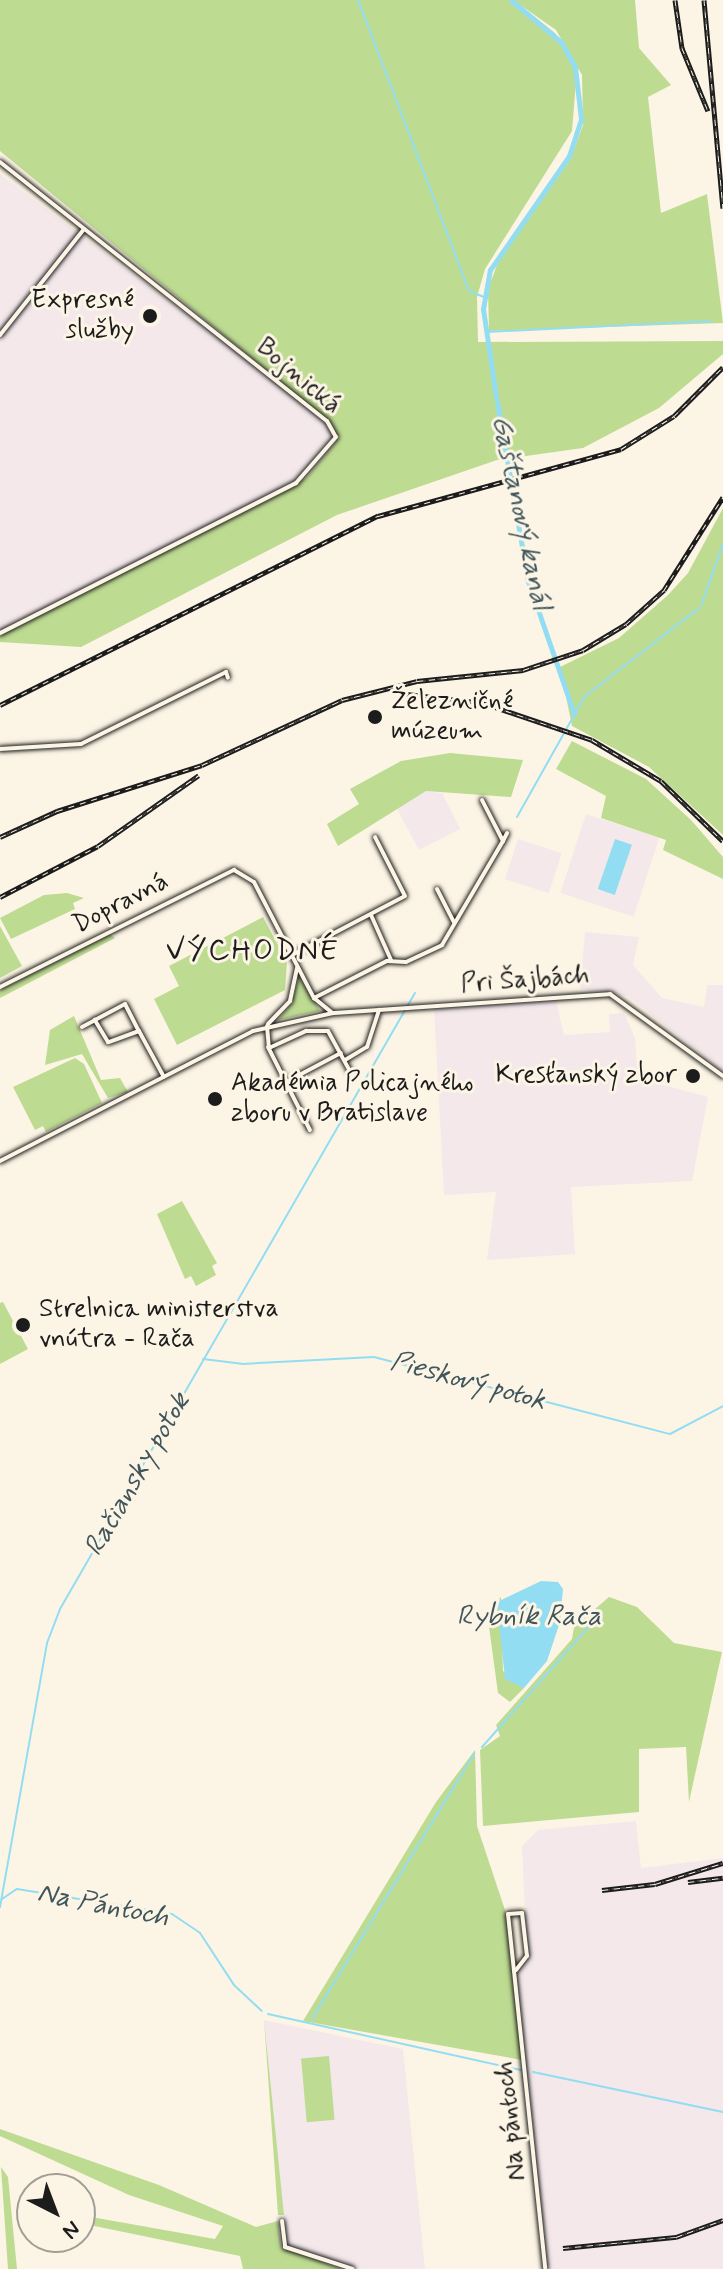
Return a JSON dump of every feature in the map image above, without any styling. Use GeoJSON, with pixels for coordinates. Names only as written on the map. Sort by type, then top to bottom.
{"type":"FeatureCollection","features":[{"type":"Feature","properties":{"kind":"street","name":"Bojnická"},"geometry":{"type":"LineString","coordinates":[[0,162],[327,421],[336,437],[296,483],[0,633]]}},
{"type":"Feature","properties":{"kind":"street"},"geometry":{"type":"LineString","coordinates":[[0,335],[84,229]]}},
{"type":"Feature","properties":{"kind":"street"},"geometry":{"type":"LineString","coordinates":[[0,749],[81,744],[226,672],[228,678]]}},
{"type":"Feature","properties":{"kind":"street"},"geometry":{"type":"LineString","coordinates":[[482,800],[503,841]]}},
{"type":"Feature","properties":{"kind":"street","name":"Pri Šajbách"},"geometry":{"type":"LineString","coordinates":[[314,998],[391,960],[406,962],[442,945],[507,833]]}},
{"type":"Feature","properties":{"kind":"street"},"geometry":{"type":"LineString","coordinates":[[333,1013],[314,998],[292,955],[405,896],[375,837]]}},
{"type":"Feature","properties":{"kind":"street","name":"Dopravná"},"geometry":{"type":"LineString","coordinates":[[0,987],[225,871],[244,873],[257,887],[292,955]]}},
{"type":"Feature","properties":{"kind":"street"},"geometry":{"type":"LineString","coordinates":[[437,889],[454,924]]}},
{"type":"Feature","properties":{"kind":"street"},"geometry":{"type":"LineString","coordinates":[[371,914],[391,960]]}},
{"type":"Feature","properties":{"kind":"street"},"geometry":{"type":"LineString","coordinates":[[0,1161],[266,1026],[289,1003],[297,966]]}},
{"type":"Feature","properties":{"kind":"street","name":"Pri Šajbách"},"geometry":{"type":"LineString","coordinates":[[266,1026],[333,1013],[610,994],[720,1075]]}},
{"type":"Feature","properties":{"kind":"street"},"geometry":{"type":"LineString","coordinates":[[82,1027],[125,1004],[164,1077]]}},
{"type":"Feature","properties":{"kind":"street"},"geometry":{"type":"LineString","coordinates":[[345,1060],[367,1047],[379,1010]]}},
{"type":"Feature","properties":{"kind":"street"},"geometry":{"type":"LineString","coordinates":[[95,1020],[108,1042],[139,1031]]}},
{"type":"Feature","properties":{"kind":"street"},"geometry":{"type":"LineString","coordinates":[[266,1026],[268,1047],[310,1130]]}},
{"type":"Feature","properties":{"kind":"street"},"geometry":{"type":"LineString","coordinates":[[268,1047],[306,1031],[327,1030],[352,1075]]}},
{"type":"Feature","properties":{"kind":"street"},"geometry":{"type":"LineString","coordinates":[[286,1082],[341,1053]]}},
{"type":"Feature","properties":{"kind":"street","name":"Na pántoch"},"geometry":{"type":"LineString","coordinates":[[516,1970],[527,1956],[522,1913],[508,1914],[545,2269]]}},
{"type":"Feature","properties":{"kind":"street"},"geometry":{"type":"LineString","coordinates":[[282,2221],[285,2247],[353,2269]]}},
{"type":"Feature","properties":{"kind":"shaded area"},"geometry":{"type":"Polygon","coordinates":[[[0,174],[332,424],[336,442],[306,478],[0,631],[0,174]]]}},
{"type":"Feature","properties":{"kind":"shaded area"},"geometry":{"type":"Polygon","coordinates":[[[426,791],[442,793],[460,829],[419,850],[396,807],[426,791]]]}},
{"type":"Feature","properties":{"kind":"shaded area"},"geometry":{"type":"Polygon","coordinates":[[[586,814],[659,838],[634,917],[560,893],[586,814]]]}},
{"type":"Feature","properties":{"kind":"shaded area"},"geometry":{"type":"Polygon","coordinates":[[[518,839],[562,853],[549,893],[505,879],[518,839]]]}},
{"type":"Feature","properties":{"kind":"shaded area"},"geometry":{"type":"Polygon","coordinates":[[[585,932],[639,937],[633,965],[662,998],[704,1007],[707,985],[723,985],[723,1071],[628,996],[580,989],[585,932]]]}},
{"type":"Feature","properties":{"kind":"shaded area"},"geometry":{"type":"Polygon","coordinates":[[[556,1001],[564,1035],[610,1032],[609,1014],[624,1013],[635,1038],[638,1078],[708,1097],[692,1181],[571,1187],[575,1254],[487,1260],[496,1192],[444,1195],[434,1009],[556,1001]]]}},
{"type":"Feature","properties":{"kind":"shaded area"},"geometry":{"type":"Polygon","coordinates":[[[636,1821],[641,1868],[723,1858],[723,2269],[545,2269],[516,1970],[527,1956],[522,1846],[538,1830],[636,1821]]]}},
{"type":"Feature","properties":{"kind":"shaded area"},"geometry":{"type":"Polygon","coordinates":[[[264,2020],[403,2049],[425,2269],[349,2269],[287,2248],[264,2020]]]}},
{"type":"Feature","properties":{"kind":"green space"},"geometry":{"type":"Polygon","coordinates":[[[0,0],[635,0],[639,48],[671,85],[648,97],[661,213],[707,194],[723,323],[489,331],[488,289],[500,257],[570,160],[583,125],[582,75],[556,30],[516,2],[555,33],[577,70],[572,131],[485,269],[477,297],[478,342],[723,341],[723,354],[659,408],[583,448],[497,460],[337,515],[81,647],[0,642],[0,631],[306,478],[336,442],[332,424],[0,151],[0,0]]]}},
{"type":"Feature","properties":{"kind":"green space"},"geometry":{"type":"Polygon","coordinates":[[[723,508],[723,835],[649,767],[572,726],[560,667],[619,638],[668,595],[688,573],[723,508]]]}},
{"type":"Feature","properties":{"kind":"green space"},"geometry":{"type":"Polygon","coordinates":[[[572,741],[646,779],[691,820],[723,857],[723,879],[663,850],[666,840],[601,818],[606,796],[556,769],[572,741]]]}},
{"type":"Feature","properties":{"kind":"green space"},"geometry":{"type":"Polygon","coordinates":[[[450,753],[523,760],[511,797],[426,791],[338,846],[327,824],[359,804],[350,789],[401,761],[450,753]]]}},
{"type":"Feature","properties":{"kind":"green space"},"geometry":{"type":"Polygon","coordinates":[[[67,893],[84,898],[73,903],[75,909],[11,939],[0,918],[44,895],[67,893]]]}},
{"type":"Feature","properties":{"kind":"green space"},"geometry":{"type":"Polygon","coordinates":[[[263,917],[287,962],[285,990],[177,1045],[154,999],[179,986],[169,966],[263,917]]]}},
{"type":"Feature","properties":{"kind":"green space"},"geometry":{"type":"Polygon","coordinates":[[[0,926],[22,966],[0,978],[0,926]]]}},
{"type":"Feature","properties":{"kind":"green space"},"geometry":{"type":"Polygon","coordinates":[[[110,934],[115,938],[0,998],[0,990],[110,934]]]}},
{"type":"Feature","properties":{"kind":"green space"},"geometry":{"type":"Polygon","coordinates":[[[299,976],[320,1011],[278,1020],[292,1003],[299,976]]]}},
{"type":"Feature","properties":{"kind":"green space"},"geometry":{"type":"Polygon","coordinates":[[[74,1016],[101,1080],[120,1078],[128,1092],[108,1098],[82,1054],[45,1065],[50,1030],[74,1016]]]}},
{"type":"Feature","properties":{"kind":"green space"},"geometry":{"type":"Polygon","coordinates":[[[75,1058],[84,1064],[102,1103],[46,1132],[43,1126],[35,1130],[13,1087],[75,1058]]]}},
{"type":"Feature","properties":{"kind":"green space"},"geometry":{"type":"Polygon","coordinates":[[[182,1201],[217,1263],[212,1266],[216,1275],[196,1286],[191,1276],[185,1279],[157,1214],[182,1201]]]}},
{"type":"Feature","properties":{"kind":"green space"},"geometry":{"type":"Polygon","coordinates":[[[3,1302],[28,1349],[0,1364],[0,1303],[3,1302]]]}},
{"type":"Feature","properties":{"kind":"green space"},"geometry":{"type":"Polygon","coordinates":[[[501,1597],[503,1671],[524,1688],[510,1702],[498,1693],[487,1612],[501,1597]]]}},
{"type":"Feature","properties":{"kind":"green space"},"geometry":{"type":"Polygon","coordinates":[[[609,1597],[637,1607],[674,1643],[722,1652],[689,1802],[686,1747],[639,1749],[639,1812],[483,1826],[480,1750],[500,1736],[496,1725],[572,1639],[574,1627],[609,1597]]]}},
{"type":"Feature","properties":{"kind":"green space"},"geometry":{"type":"Polygon","coordinates":[[[475,1750],[477,1826],[507,1916],[522,2060],[303,2021],[436,1802],[475,1750]]]}},
{"type":"Feature","properties":{"kind":"green space"},"geometry":{"type":"Polygon","coordinates":[[[264,2020],[284,2215],[278,2215],[264,2020]]]}},
{"type":"Feature","properties":{"kind":"green space"},"geometry":{"type":"Polygon","coordinates":[[[329,2056],[335,2120],[307,2122],[301,2058],[329,2056]]]}},
{"type":"Feature","properties":{"kind":"green space"},"geometry":{"type":"Polygon","coordinates":[[[0,2129],[159,2185],[256,2227],[278,2221],[281,2247],[341,2269],[243,2269],[240,2256],[96,2226],[96,2218],[215,2239],[223,2226],[129,2195],[96,2180],[96,2173],[81,2173],[0,2136],[0,2129]]]}},
{"type":"Feature","properties":{"kind":"green space"},"geometry":{"type":"Polygon","coordinates":[[[1,2167],[8,2177],[17,2269],[8,2269],[1,2167]]]}},
{"type":"Feature","properties":{"kind":"water"},"geometry":{"type":"Polygon","coordinates":[[[615,839],[632,845],[615,895],[598,889],[615,839]]]}},
{"type":"Feature","properties":{"kind":"water","name":"Rybník Rača"},"geometry":{"type":"Polygon","coordinates":[[[541,1581],[558,1582],[563,1589],[560,1622],[547,1661],[524,1688],[505,1679],[497,1602],[541,1581]]]}},
{"type":"Feature","properties":{"kind":"waterway"},"geometry":{"type":"LineString","coordinates":[[358,0],[469,291],[484,297]]}},
{"type":"Feature","properties":{"kind":"waterway","name":"Gaštanový kanál"},"geometry":{"type":"LineString","coordinates":[[496,397],[483,309],[490,270],[569,156],[581,119],[575,67],[561,42],[511,0]]}},
{"type":"Feature","properties":{"kind":"waterway"},"geometry":{"type":"LineString","coordinates":[[486,332],[711,321]]}},
{"type":"Feature","properties":{"kind":"waterway","name":"Gaštanový kanál"},"geometry":{"type":"LineString","coordinates":[[497,402],[528,581],[574,714]]}},
{"type":"Feature","properties":{"kind":"waterway","name":"Račiansky potok"},"geometry":{"type":"LineString","coordinates":[[701,606],[723,544]]}},
{"type":"Feature","properties":{"kind":"waterway","name":"Račiansky potok"},"geometry":{"type":"LineString","coordinates":[[517,817],[585,696],[698,609]]}},
{"type":"Feature","properties":{"kind":"waterway","name":"Račiansky potok"},"geometry":{"type":"LineString","coordinates":[[0,1907],[47,1643],[60,1609],[415,993]]}},
{"type":"Feature","properties":{"kind":"waterway","name":"Pieskový potok"},"geometry":{"type":"LineString","coordinates":[[203,1359],[242,1364],[374,1357],[670,1434],[723,1406]]}},
{"type":"Feature","properties":{"kind":"waterway"},"geometry":{"type":"LineString","coordinates":[[482,1747],[599,1615]]}},
{"type":"Feature","properties":{"kind":"waterway"},"geometry":{"type":"LineString","coordinates":[[312,2019],[474,1754]]}},
{"type":"Feature","properties":{"kind":"waterway","name":"Na Pántoch"},"geometry":{"type":"LineString","coordinates":[[2,1899],[17,1889],[172,1914],[200,1933],[234,1985],[262,2011]]}},
{"type":"Feature","properties":{"kind":"waterway","name":"Na Pántoch"},"geometry":{"type":"LineString","coordinates":[[268,2014],[521,2070]]}},
{"type":"Feature","properties":{"kind":"waterway","name":"Na Pántoch"},"geometry":{"type":"LineString","coordinates":[[533,2072],[723,2112]]}},
{"type":"Feature","properties":{"kind":"railway"},"geometry":{"type":"LineString","coordinates":[[675,0],[682,48],[708,111]]}},
{"type":"Feature","properties":{"kind":"railway"},"geometry":{"type":"LineString","coordinates":[[704,0],[723,208]]}},
{"type":"Feature","properties":{"kind":"railway"},"geometry":{"type":"LineString","coordinates":[[0,705],[378,516],[621,449],[674,416],[723,367]]}},
{"type":"Feature","properties":{"kind":"railway"},"geometry":{"type":"LineString","coordinates":[[0,837],[57,811],[202,765],[342,700],[417,681],[523,670],[583,650],[626,624],[664,590],[723,497]]}},
{"type":"Feature","properties":{"kind":"railway"},"geometry":{"type":"LineString","coordinates":[[398,693],[483,703],[592,740],[661,781],[723,841]]}},
{"type":"Feature","properties":{"kind":"railway"},"geometry":{"type":"LineString","coordinates":[[0,897],[98,846],[199,775]]}},
{"type":"Feature","properties":{"kind":"railway"},"geometry":{"type":"LineString","coordinates":[[602,1890],[655,1884],[723,1863]]}},
{"type":"Feature","properties":{"kind":"railway"},"geometry":{"type":"LineString","coordinates":[[688,1882],[723,1878]]}},
{"type":"Feature","properties":{"kind":"railway"},"geometry":{"type":"LineString","coordinates":[[563,2248],[676,2237],[723,2220]]}},
{"type":"Feature","properties":{"kind":"place","name":"Expresné služby"},"geometry":{"type":"Point","coordinates":[150,316]}},
{"type":"Feature","properties":{"kind":"place","name":"Železničné múzeum"},"geometry":{"type":"Point","coordinates":[375,717]}},
{"type":"Feature","properties":{"kind":"place","name":"Kresťanský zbor"},"geometry":{"type":"Point","coordinates":[693,1076]}},
{"type":"Feature","properties":{"kind":"place","name":"Akadémia Policajného zboru v Bratislave"},"geometry":{"type":"Point","coordinates":[215,1099]}},
{"type":"Feature","properties":{"kind":"place","name":"Strelnica ministerstva vnútra - Rača"},"geometry":{"type":"Point","coordinates":[23,1325]}},
{"type":"Feature","properties":{"kind":"district","name":"VÝCHODNÉ"},"geometry":{"type":"Point","coordinates":[253,951]}}]}
